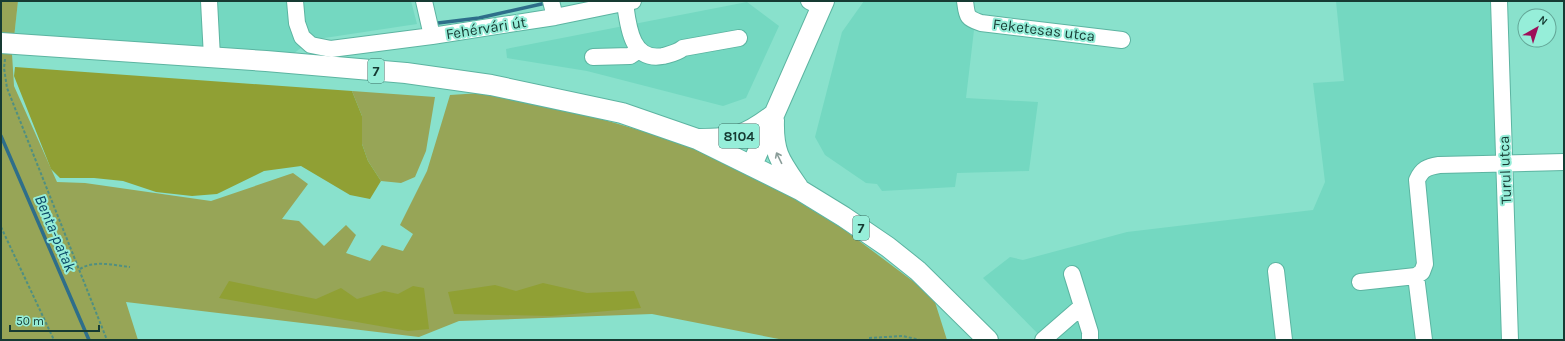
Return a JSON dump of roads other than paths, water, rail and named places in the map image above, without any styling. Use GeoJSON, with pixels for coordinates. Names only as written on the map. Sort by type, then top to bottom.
{"type":"FeatureCollection","features":[{"type":"Feature","properties":{"kind":"main road","name":"8104"},"geometry":{"type":"LineString","coordinates":[[752,165],[775,114],[818,3]]}},
{"type":"Feature","properties":{"kind":"main road","name":"7"},"geometry":{"type":"LineString","coordinates":[[4,43],[212,57],[406,73],[491,85],[622,113],[697,139],[800,190],[844,217],[888,247],[934,286],[988,340]]}},
{"type":"Feature","properties":{"kind":"main road","name":"8104"},"geometry":{"type":"LineString","coordinates":[[697,139],[719,139],[739,136],[752,130],[775,114]]}},
{"type":"Feature","properties":{"kind":"main road","name":"8104"},"geometry":{"type":"LineString","coordinates":[[775,114],[774,136],[776,153],[800,190]]}},
{"type":"Feature","properties":{"kind":"street"},"geometry":{"type":"LineString","coordinates":[[209,1],[212,57]]}},
{"type":"Feature","properties":{"kind":"street","name":"Fehérvári út"},"geometry":{"type":"LineString","coordinates":[[295,1],[297,23],[300,32],[305,41],[319,48],[338,48],[432,36],[555,17],[629,2]]}},
{"type":"Feature","properties":{"kind":"street"},"geometry":{"type":"LineString","coordinates":[[424,1],[432,36]]}},
{"type":"Feature","properties":{"kind":"street"},"geometry":{"type":"LineString","coordinates":[[551,1],[555,17]]}},
{"type":"Feature","properties":{"kind":"street","name":"Turul utca"},"geometry":{"type":"LineString","coordinates":[[1499,1],[1504,164],[1500,234],[1510,340]]}},
{"type":"Feature","properties":{"kind":"street"},"geometry":{"type":"LineString","coordinates":[[629,2],[633,41],[639,50],[648,56],[677,53],[683,48],[739,38]]}},
{"type":"Feature","properties":{"kind":"street","name":"Feketesas utca"},"geometry":{"type":"LineString","coordinates":[[966,8],[971,20],[981,23],[1122,40]]}},
{"type":"Feature","properties":{"kind":"street"},"geometry":{"type":"LineString","coordinates":[[592,57],[630,56],[639,50]]}},
{"type":"Feature","properties":{"kind":"street"},"geometry":{"type":"LineString","coordinates":[[1360,282],[1416,276],[1422,272],[1425,264],[1417,180],[1420,172],[1428,167],[1439,165],[1564,162]]}},
{"type":"Feature","properties":{"kind":"street"},"geometry":{"type":"LineString","coordinates":[[1276,271],[1284,340]]}},
{"type":"Feature","properties":{"kind":"street"},"geometry":{"type":"LineString","coordinates":[[1072,274],[1081,307],[1093,337]]}},
{"type":"Feature","properties":{"kind":"street"},"geometry":{"type":"LineString","coordinates":[[1416,276],[1424,340]]}},
{"type":"Feature","properties":{"kind":"street"},"geometry":{"type":"LineString","coordinates":[[1043,340],[1081,307]]}},
{"type":"Feature","properties":{"kind":"waterway"},"geometry":{"type":"LineString","coordinates":[[438,23],[479,18],[546,3]]}},
{"type":"Feature","properties":{"kind":"waterway","name":"Benta-patak"},"geometry":{"type":"LineString","coordinates":[[1,136],[89,340]]}}]}
